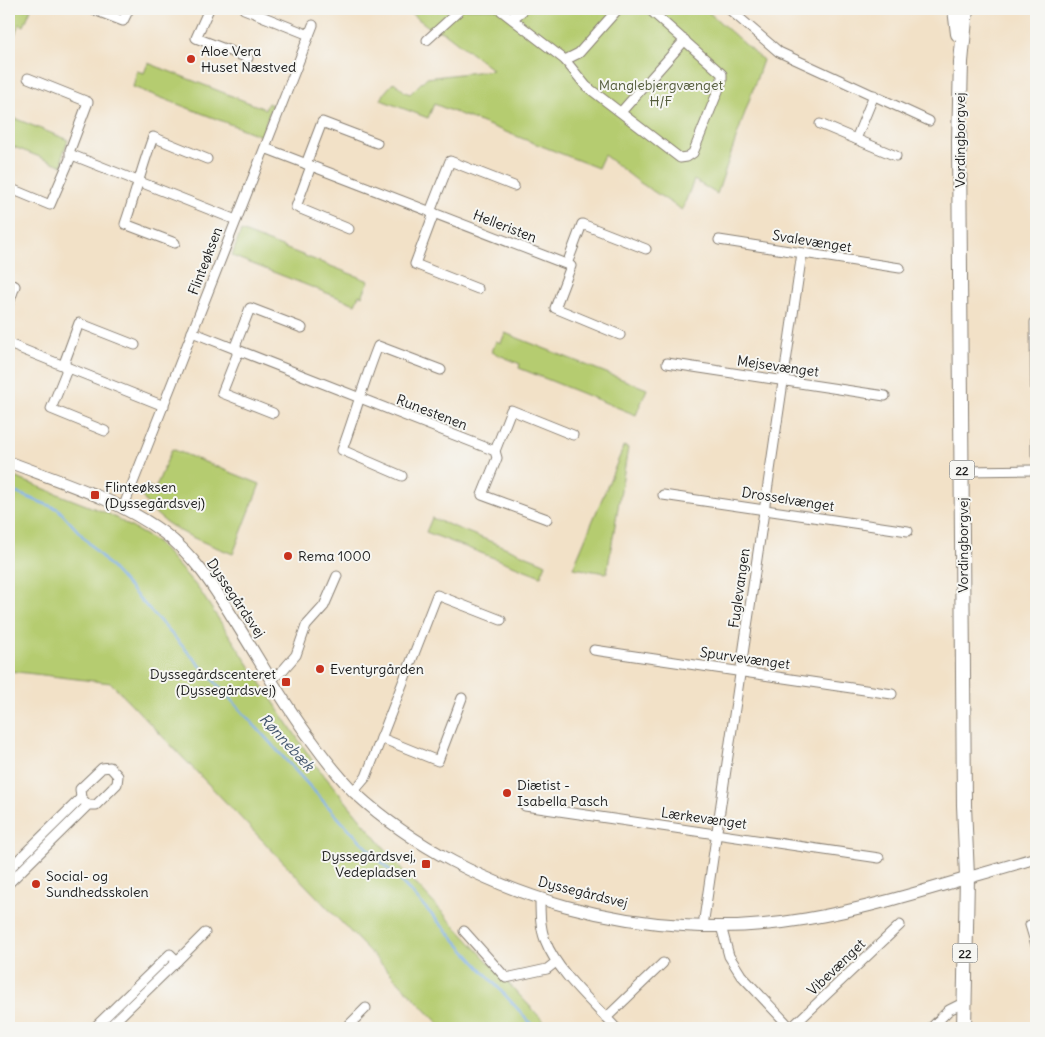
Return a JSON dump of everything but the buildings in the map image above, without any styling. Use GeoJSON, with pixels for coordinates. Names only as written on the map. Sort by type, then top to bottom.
{"type":"FeatureCollection","features":[{"type":"Feature","properties":{"kind":"main road","name":"Vordingborgvej"},"geometry":{"type":"LineString","coordinates":[[955,9],[961,62]]}},
{"type":"Feature","properties":{"kind":"main road","name":"Vordingborgvej"},"geometry":{"type":"LineString","coordinates":[[964,1028],[967,877],[962,471],[961,62],[966,9]]}},
{"type":"Feature","properties":{"kind":"street"},"geometry":{"type":"LineString","coordinates":[[92,9],[124,22],[129,9]]}},
{"type":"Feature","properties":{"kind":"street"},"geometry":{"type":"LineString","coordinates":[[209,9],[196,38],[248,58]]}},
{"type":"Feature","properties":{"kind":"street"},"geometry":{"type":"LineString","coordinates":[[244,9],[310,35]]}},
{"type":"Feature","properties":{"kind":"street"},"geometry":{"type":"LineString","coordinates":[[427,40],[461,9]]}},
{"type":"Feature","properties":{"kind":"street"},"geometry":{"type":"LineString","coordinates":[[499,9],[565,60],[586,86],[680,158],[687,157],[693,153],[722,81],[722,74],[649,9]]}},
{"type":"Feature","properties":{"kind":"street"},"geometry":{"type":"LineString","coordinates":[[509,16],[516,16],[524,9]]}},
{"type":"Feature","properties":{"kind":"street"},"geometry":{"type":"LineString","coordinates":[[565,60],[579,53],[618,9]]}},
{"type":"Feature","properties":{"kind":"street"},"geometry":{"type":"LineString","coordinates":[[729,9],[779,52],[929,120]]}},
{"type":"Feature","properties":{"kind":"street","name":"Flinteøksen"},"geometry":{"type":"LineString","coordinates":[[123,508],[313,25]]}},
{"type":"Feature","properties":{"kind":"street"},"geometry":{"type":"LineString","coordinates":[[621,112],[685,40]]}},
{"type":"Feature","properties":{"kind":"street"},"geometry":{"type":"LineString","coordinates":[[9,188],[50,205],[72,156],[70,150],[88,102],[28,78]]}},
{"type":"Feature","properties":{"kind":"street"},"geometry":{"type":"LineString","coordinates":[[856,139],[874,95]]}},
{"type":"Feature","properties":{"kind":"street"},"geometry":{"type":"LineString","coordinates":[[349,229],[296,207],[322,122],[377,143]]}},
{"type":"Feature","properties":{"kind":"street"},"geometry":{"type":"LineString","coordinates":[[820,124],[896,156]]}},
{"type":"Feature","properties":{"kind":"street"},"geometry":{"type":"LineString","coordinates":[[175,243],[125,224],[153,137],[207,159]]}},
{"type":"Feature","properties":{"kind":"street","name":"Helleristen"},"geometry":{"type":"LineString","coordinates":[[265,148],[567,264]]}},
{"type":"Feature","properties":{"kind":"street"},"geometry":{"type":"LineString","coordinates":[[72,156],[236,220]]}},
{"type":"Feature","properties":{"kind":"street"},"geometry":{"type":"LineString","coordinates":[[478,289],[415,264],[432,212],[450,161],[514,186]]}},
{"type":"Feature","properties":{"kind":"street"},"geometry":{"type":"LineString","coordinates":[[620,335],[555,308],[571,266],[567,264],[582,224],[646,249]]}},
{"type":"Feature","properties":{"kind":"street","name":"Svalevænget"},"geometry":{"type":"LineString","coordinates":[[719,240],[900,268]]}},
{"type":"Feature","properties":{"kind":"street","name":"Fuglevangen"},"geometry":{"type":"LineString","coordinates":[[703,926],[802,253]]}},
{"type":"Feature","properties":{"kind":"street"},"geometry":{"type":"LineString","coordinates":[[9,284],[15,286],[9,303]]}},
{"type":"Feature","properties":{"kind":"street"},"geometry":{"type":"LineString","coordinates":[[273,413],[222,393],[237,355],[236,344],[250,308],[302,328]]}},
{"type":"Feature","properties":{"kind":"street"},"geometry":{"type":"LineString","coordinates":[[1035,322],[1036,455]]}},
{"type":"Feature","properties":{"kind":"street"},"geometry":{"type":"LineString","coordinates":[[105,431],[51,409],[66,372],[65,366],[79,323],[135,345]]}},
{"type":"Feature","properties":{"kind":"street","name":"Runestenen"},"geometry":{"type":"LineString","coordinates":[[192,332],[495,451]]}},
{"type":"Feature","properties":{"kind":"street"},"geometry":{"type":"LineString","coordinates":[[9,344],[164,406]]}},
{"type":"Feature","properties":{"kind":"street"},"geometry":{"type":"LineString","coordinates":[[402,476],[342,450],[360,398],[360,393],[378,346],[441,370]]}},
{"type":"Feature","properties":{"kind":"street","name":"Mejsevænget"},"geometry":{"type":"LineString","coordinates":[[667,363],[885,396]]}},
{"type":"Feature","properties":{"kind":"street"},"geometry":{"type":"LineString","coordinates":[[547,519],[482,495],[497,458],[495,451],[511,410],[573,435]]}},
{"type":"Feature","properties":{"kind":"street","name":"Dyssegårdsvej"},"geometry":{"type":"LineString","coordinates":[[9,462],[123,508],[167,535],[212,584],[309,738],[354,791],[396,826],[447,857],[488,878],[540,898],[617,918],[721,926],[803,920],[866,906],[1036,858]]}},
{"type":"Feature","properties":{"kind":"street"},"geometry":{"type":"LineString","coordinates":[[962,471],[1036,470]]}},
{"type":"Feature","properties":{"kind":"street","name":"Drosselvænget"},"geometry":{"type":"LineString","coordinates":[[663,495],[908,532]]}},
{"type":"Feature","properties":{"kind":"street"},"geometry":{"type":"LineString","coordinates":[[272,679],[296,655],[306,626],[324,606],[337,576]]}},
{"type":"Feature","properties":{"kind":"street"},"geometry":{"type":"LineString","coordinates":[[354,791],[366,777],[437,595],[501,620]]}},
{"type":"Feature","properties":{"kind":"street","name":"Spurvevænget"},"geometry":{"type":"LineString","coordinates":[[594,650],[892,694]]}},
{"type":"Feature","properties":{"kind":"street"},"geometry":{"type":"LineString","coordinates":[[380,738],[438,760],[462,698]]}},
{"type":"Feature","properties":{"kind":"street"},"geometry":{"type":"LineString","coordinates":[[9,869],[80,798],[80,790],[102,768],[110,767],[118,776],[117,784],[96,805],[88,805],[80,798]]}},
{"type":"Feature","properties":{"kind":"street"},"geometry":{"type":"LineString","coordinates":[[9,882],[88,805]]}},
{"type":"Feature","properties":{"kind":"street","name":"Lærkevænget"},"geometry":{"type":"LineString","coordinates":[[525,806],[879,858]]}},
{"type":"Feature","properties":{"kind":"street"},"geometry":{"type":"LineString","coordinates":[[540,898],[540,919],[544,940],[556,962],[616,1028]]}},
{"type":"Feature","properties":{"kind":"street","name":"Vibevænget"},"geometry":{"type":"LineString","coordinates":[[721,926],[729,956],[741,974],[791,1028],[900,925]]}},
{"type":"Feature","properties":{"kind":"street"},"geometry":{"type":"LineString","coordinates":[[1030,925],[1036,945]]}},
{"type":"Feature","properties":{"kind":"street"},"geometry":{"type":"LineString","coordinates":[[464,931],[506,978],[547,969],[556,962]]}},
{"type":"Feature","properties":{"kind":"street"},"geometry":{"type":"LineString","coordinates":[[94,1028],[173,957],[205,933]]}},
{"type":"Feature","properties":{"kind":"street"},"geometry":{"type":"LineString","coordinates":[[108,1028],[173,957]]}},
{"type":"Feature","properties":{"kind":"street"},"geometry":{"type":"LineString","coordinates":[[606,1018],[663,963]]}},
{"type":"Feature","properties":{"kind":"street"},"geometry":{"type":"LineString","coordinates":[[931,1028],[949,1010],[963,1003]]}},
{"type":"Feature","properties":{"kind":"street"},"geometry":{"type":"LineString","coordinates":[[346,1028],[366,1008]]}},
{"type":"Feature","properties":{"kind":"green space"},"geometry":{"type":"Polygon","coordinates":[[[9,9],[31,9],[24,26],[19,24],[9,50],[9,9]]]}},
{"type":"Feature","properties":{"kind":"green space","name":"Manglebjergvænget H/F"},"geometry":{"type":"Polygon","coordinates":[[[405,9],[705,9],[763,60],[717,194],[694,180],[682,210],[639,182],[604,155],[598,168],[434,104],[428,118],[381,100],[394,82],[410,94],[426,78],[493,70],[445,33],[430,28],[405,9]]]}},
{"type":"Feature","properties":{"kind":"green space"},"geometry":{"type":"Polygon","coordinates":[[[148,63],[265,109],[268,103],[272,105],[261,136],[133,87],[137,71],[144,73],[148,63]]]}},
{"type":"Feature","properties":{"kind":"green space"},"geometry":{"type":"Polygon","coordinates":[[[9,116],[68,140],[63,154],[63,166],[9,145],[9,116]]]}},
{"type":"Feature","properties":{"kind":"green space"},"geometry":{"type":"Polygon","coordinates":[[[241,231],[369,281],[362,296],[359,295],[355,304],[232,256],[241,231]]]}},
{"type":"Feature","properties":{"kind":"green space"},"geometry":{"type":"Polygon","coordinates":[[[505,333],[647,389],[636,415],[519,368],[520,364],[492,352],[496,341],[501,343],[505,333]]]}},
{"type":"Feature","properties":{"kind":"green space"},"geometry":{"type":"Polygon","coordinates":[[[624,446],[628,448],[607,573],[573,568],[624,446]]]}},
{"type":"Feature","properties":{"kind":"green space"},"geometry":{"type":"Polygon","coordinates":[[[172,449],[260,484],[233,554],[170,525],[159,517],[142,496],[146,485],[155,489],[172,449]]]}},
{"type":"Feature","properties":{"kind":"green space"},"geometry":{"type":"Polygon","coordinates":[[[9,475],[109,514],[157,542],[198,588],[314,763],[401,868],[550,1028],[443,1028],[111,683],[9,671],[9,475]]]}},
{"type":"Feature","properties":{"kind":"green space"},"geometry":{"type":"Polygon","coordinates":[[[432,518],[546,564],[541,576],[426,532],[432,518]]]}},
{"type":"Feature","properties":{"kind":"waterway","name":"Rønnebæk"},"geometry":{"type":"LineString","coordinates":[[9,490],[58,509],[344,824],[413,894],[535,1028]]}},
{"type":"Feature","properties":{"kind":"place","name":"Aloe Vera Huset Næstved"},"geometry":{"type":"Point","coordinates":[191,59]}},
{"type":"Feature","properties":{"kind":"place","name":"Flinteøksen (Dyssegårdsvej)"},"geometry":{"type":"Point","coordinates":[95,495]}},
{"type":"Feature","properties":{"kind":"place","name":"Rema 1000"},"geometry":{"type":"Point","coordinates":[288,556]}},
{"type":"Feature","properties":{"kind":"place","name":"Eventyrgården"},"geometry":{"type":"Point","coordinates":[320,669]}},
{"type":"Feature","properties":{"kind":"place","name":"Dyssegårdscenteret (Dyssegårdsvej)"},"geometry":{"type":"Point","coordinates":[286,682]}},
{"type":"Feature","properties":{"kind":"place","name":"Diætist - Isabella Pasch"},"geometry":{"type":"Point","coordinates":[507,793]}},
{"type":"Feature","properties":{"kind":"place","name":"Dyssegårdsvej, Vedepladsen"},"geometry":{"type":"Point","coordinates":[426,864]}},
{"type":"Feature","properties":{"kind":"place","name":"Social- og Sundhedsskolen"},"geometry":{"type":"Point","coordinates":[36,884]}}]}
